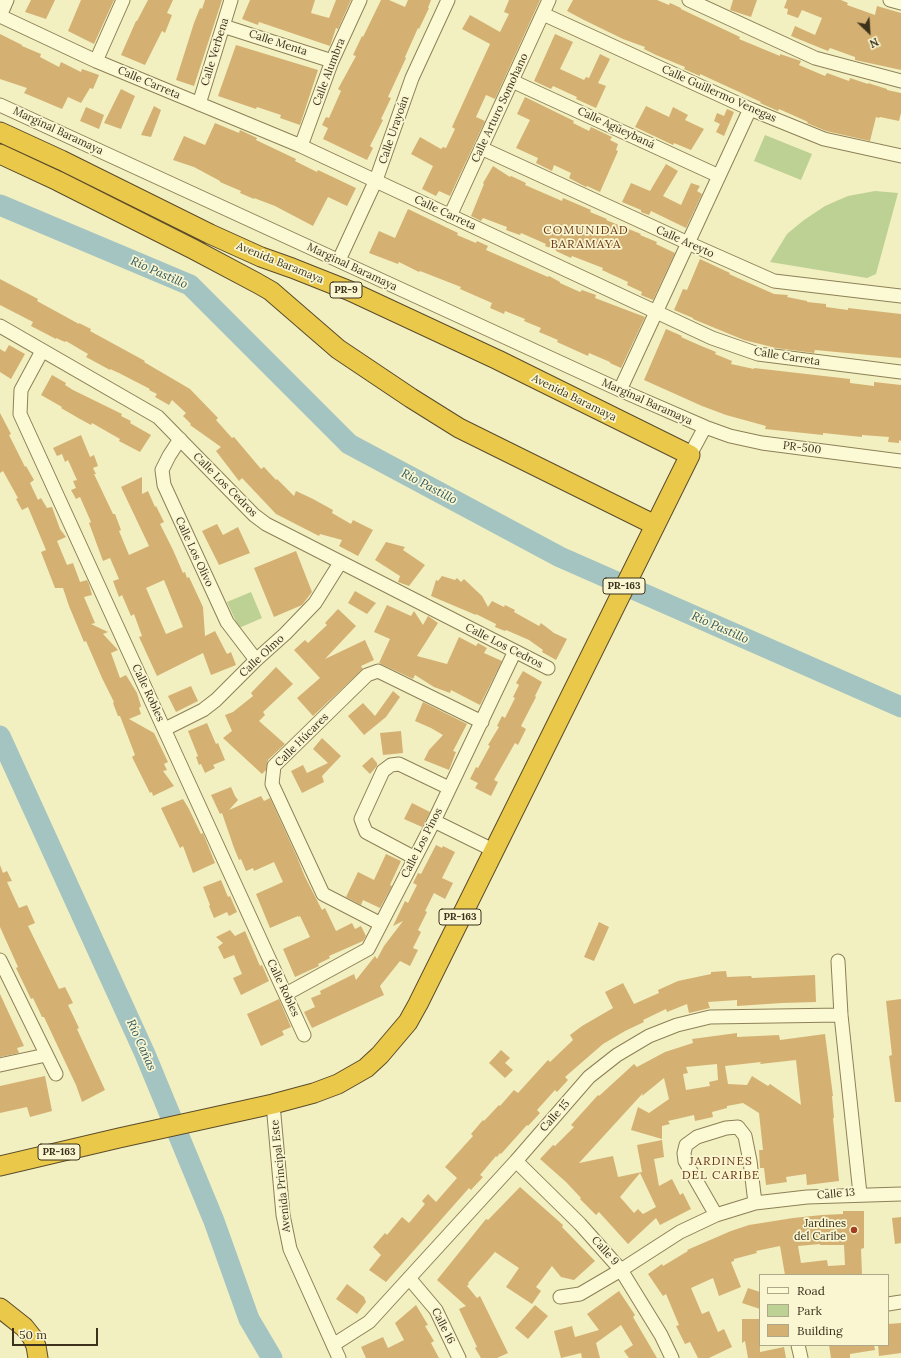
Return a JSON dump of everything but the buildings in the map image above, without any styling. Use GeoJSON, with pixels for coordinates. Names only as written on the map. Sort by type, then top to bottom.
{"type":"FeatureCollection","features":[{"type":"Feature","properties":{"kind":"highway","name":"Avenida Baramaya"},"geometry":{"type":"LineString","coordinates":[[0,132],[61,160],[253,254],[350,291],[498,360],[690,455]]}},
{"type":"Feature","properties":{"kind":"highway"},"geometry":{"type":"LineString","coordinates":[[0,154],[58,181],[186,245],[257,283],[271,292],[338,349],[458,428],[651,533]]}},
{"type":"Feature","properties":{"kind":"highway","name":"PR-163"},"geometry":{"type":"LineString","coordinates":[[0,1166],[273,1104],[314,1093],[338,1084],[366,1068],[380,1055],[408,1022],[418,1004],[690,455]]}},
{"type":"Feature","properties":{"kind":"highway"},"geometry":{"type":"LineString","coordinates":[[0,1308],[24,1327],[32,1337],[36,1346],[38,1358]]}},
{"type":"Feature","properties":{"kind":"street"},"geometry":{"type":"LineString","coordinates":[[0,16],[7,0]]}},
{"type":"Feature","properties":{"kind":"street"},"geometry":{"type":"LineString","coordinates":[[96,61],[123,0]]}},
{"type":"Feature","properties":{"kind":"street","name":"Calle Verbena"},"geometry":{"type":"LineString","coordinates":[[199,104],[231,0]]}},
{"type":"Feature","properties":{"kind":"street","name":"Calle Alumbra"},"geometry":{"type":"LineString","coordinates":[[302,146],[332,61],[360,0]]}},
{"type":"Feature","properties":{"kind":"street","name":"Calle Urayoán"},"geometry":{"type":"LineString","coordinates":[[339,260],[376,180],[412,78],[448,0]]}},
{"type":"Feature","properties":{"kind":"street","name":"Calle Arturo Somohano"},"geometry":{"type":"LineString","coordinates":[[450,216],[550,0]]}},
{"type":"Feature","properties":{"kind":"street"},"geometry":{"type":"LineString","coordinates":[[689,0],[815,58],[901,81]]}},
{"type":"Feature","properties":{"kind":"street"},"geometry":{"type":"LineString","coordinates":[[890,0],[901,3]]}},
{"type":"Feature","properties":{"kind":"street","name":"Calle Guillermo Venegas"},"geometry":{"type":"LineString","coordinates":[[543,14],[750,109],[824,139],[901,156]]}},
{"type":"Feature","properties":{"kind":"street","name":"Calle Carreta"},"geometry":{"type":"LineString","coordinates":[[0,16],[96,61],[302,146],[712,338],[758,354],[901,372]]}},
{"type":"Feature","properties":{"kind":"street","name":"Calle Menta"},"geometry":{"type":"LineString","coordinates":[[223,26],[332,61]]}},
{"type":"Feature","properties":{"kind":"street","name":"Calle Agüeybaná"},"geometry":{"type":"LineString","coordinates":[[512,81],[719,176]]}},
{"type":"Feature","properties":{"kind":"street","name":"Marginal Baramaya"},"geometry":{"type":"LineString","coordinates":[[0,105],[620,390],[705,427]]}},
{"type":"Feature","properties":{"kind":"street"},"geometry":{"type":"LineString","coordinates":[[620,390],[750,109]]}},
{"type":"Feature","properties":{"kind":"street","name":"Calle Areyto"},"geometry":{"type":"LineString","coordinates":[[481,148],[774,282],[901,296]]}},
{"type":"Feature","properties":{"kind":"street","name":"Calle Los Cedros"},"geometry":{"type":"LineString","coordinates":[[0,326],[158,417],[254,515],[266,524],[548,668]]}},
{"type":"Feature","properties":{"kind":"street","name":"Calle Robles"},"geometry":{"type":"LineString","coordinates":[[42,351],[21,390],[20,414],[304,1035]]}},
{"type":"Feature","properties":{"kind":"street","name":"PR-163"},"geometry":{"type":"LineString","coordinates":[[690,455],[705,427]]}},
{"type":"Feature","properties":{"kind":"street","name":"PR-500"},"geometry":{"type":"LineString","coordinates":[[705,427],[730,436],[762,443],[901,461]]}},
{"type":"Feature","properties":{"kind":"street","name":"Calle Los Olivo"},"geometry":{"type":"LineString","coordinates":[[180,439],[162,470],[164,485],[227,622],[256,660]]}},
{"type":"Feature","properties":{"kind":"street","name":"Calle Olmo"},"geometry":{"type":"LineString","coordinates":[[165,729],[203,710],[216,700],[315,603],[340,563]]}},
{"type":"Feature","properties":{"kind":"street","name":"Calle Los Pinos"},"geometry":{"type":"LineString","coordinates":[[286,994],[368,949],[434,821],[515,651]]}},
{"type":"Feature","properties":{"kind":"street","name":"Calle Húcares"},"geometry":{"type":"LineString","coordinates":[[381,924],[323,894],[272,784],[274,766],[367,676],[378,671],[482,722]]}},
{"type":"Feature","properties":{"kind":"street"},"geometry":{"type":"LineString","coordinates":[[415,858],[366,832],[361,819],[383,771],[391,765],[399,764],[450,788]]}},
{"type":"Feature","properties":{"kind":"street"},"geometry":{"type":"LineString","coordinates":[[434,821],[494,850]]}},
{"type":"Feature","properties":{"kind":"street"},"geometry":{"type":"LineString","coordinates":[[0,960],[56,1074]]}},
{"type":"Feature","properties":{"kind":"street","name":"Calle 13"},"geometry":{"type":"LineString","coordinates":[[560,1297],[580,1294],[622,1270],[680,1232],[716,1215],[755,1203],[807,1197],[860,1194],[838,961]]}},
{"type":"Feature","properties":{"kind":"street","name":"Calle 15"},"geometry":{"type":"LineString","coordinates":[[333,1345],[369,1322],[516,1161],[589,1077],[617,1055],[649,1036],[677,1025],[710,1017],[842,1014]]}},
{"type":"Feature","properties":{"kind":"street"},"geometry":{"type":"LineString","coordinates":[[0,1065],[46,1055]]}},
{"type":"Feature","properties":{"kind":"street","name":"Avenida Principal Este"},"geometry":{"type":"LineString","coordinates":[[273,1104],[283,1215],[290,1249],[339,1358]]}},
{"type":"Feature","properties":{"kind":"street"},"geometry":{"type":"LineString","coordinates":[[716,1215],[685,1161],[684,1153],[686,1145],[696,1137],[726,1128],[738,1127],[745,1136],[750,1161],[755,1203]]}},
{"type":"Feature","properties":{"kind":"street","name":"Calle 9"},"geometry":{"type":"LineString","coordinates":[[516,1161],[580,1224],[622,1270],[661,1335],[672,1358]]}},
{"type":"Feature","properties":{"kind":"street"},"geometry":{"type":"LineString","coordinates":[[860,1194],[901,1194]]}},
{"type":"Feature","properties":{"kind":"street","name":"Calle 16"},"geometry":{"type":"LineString","coordinates":[[409,1278],[436,1310],[459,1358]]}},
{"type":"Feature","properties":{"kind":"street"},"geometry":{"type":"LineString","coordinates":[[889,1304],[901,1302]]}},
{"type":"Feature","properties":{"kind":"street"},"geometry":{"type":"LineString","coordinates":[[798,1346],[801,1358]]}},
{"type":"Feature","properties":{"kind":"green space"},"geometry":{"type":"Polygon","coordinates":[[[765,135],[812,154],[801,180],[754,161],[765,135]]]}},
{"type":"Feature","properties":{"kind":"green space"},"geometry":{"type":"Polygon","coordinates":[[[875,191],[898,193],[876,274],[867,278],[770,262],[787,234],[804,220],[825,206],[848,196],[875,191]]]}},
{"type":"Feature","properties":{"kind":"green space"},"geometry":{"type":"Polygon","coordinates":[[[251,592],[262,618],[239,628],[227,602],[251,592]]]}},
{"type":"Feature","properties":{"kind":"waterway","name":"Río Pastillo"},"geometry":{"type":"LineString","coordinates":[[0,205],[190,285],[349,444],[560,557],[901,707]]}},
{"type":"Feature","properties":{"kind":"waterway","name":"Río Cañas"},"geometry":{"type":"LineString","coordinates":[[0,736],[145,1054],[214,1221],[249,1319],[272,1358]]}},
{"type":"Feature","properties":{"kind":"place","name":"Jardines del Caribe"},"geometry":{"type":"Point","coordinates":[854,1230]}},
{"type":"Feature","properties":{"kind":"district","name":"COMUNIDAD BARAMAYA"},"geometry":{"type":"Point","coordinates":[586,238]}},
{"type":"Feature","properties":{"kind":"district","name":"JARDINES DEL CARIBE"},"geometry":{"type":"Point","coordinates":[721,1169]}}]}
